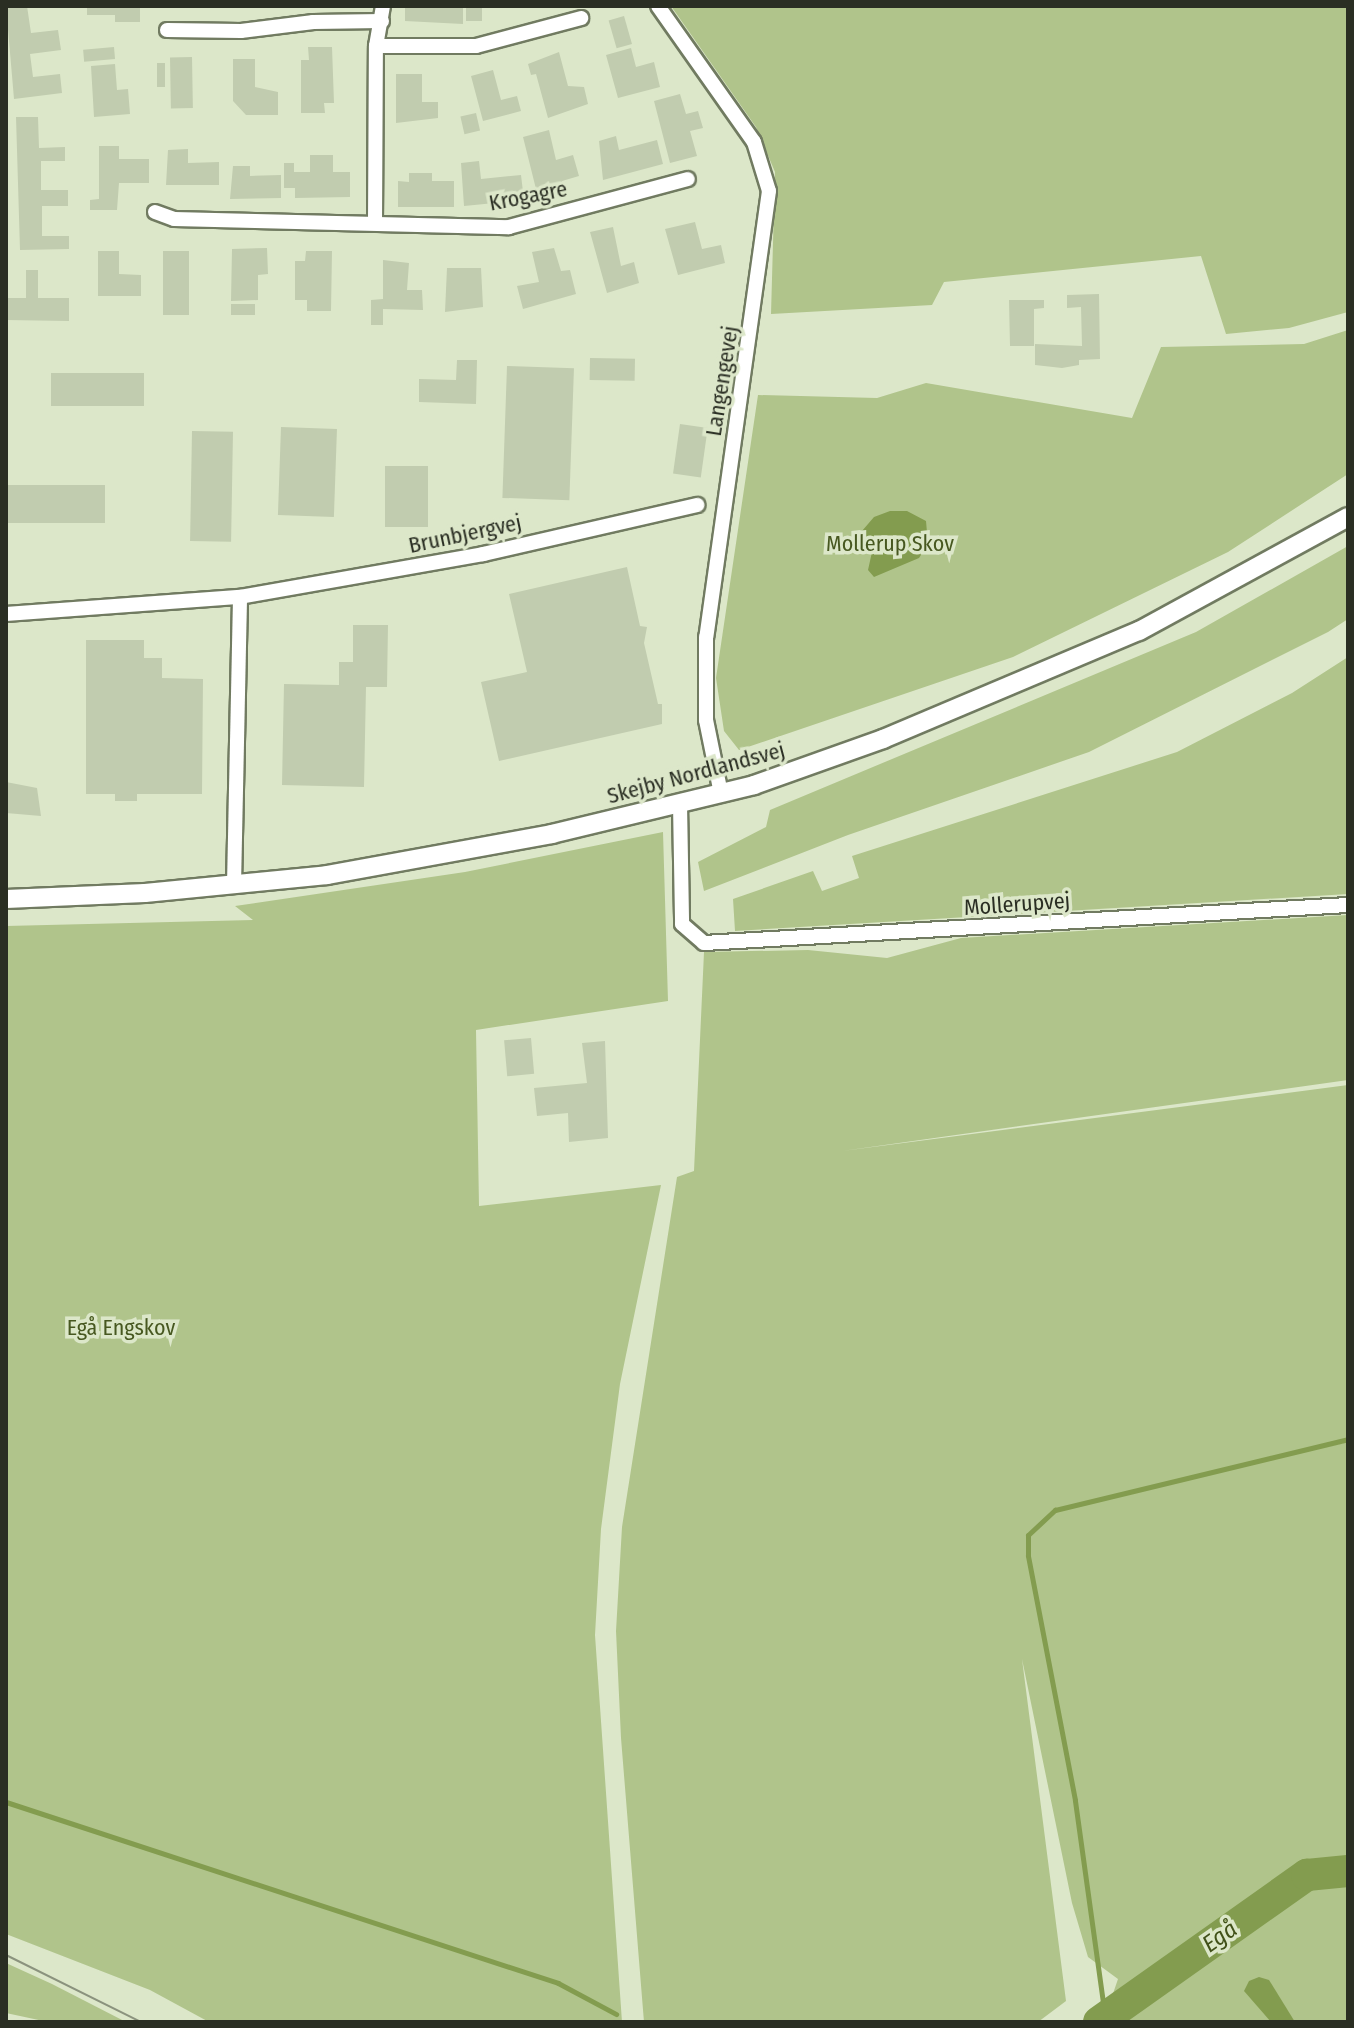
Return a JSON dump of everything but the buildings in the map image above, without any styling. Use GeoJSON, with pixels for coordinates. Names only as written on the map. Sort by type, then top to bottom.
{"type":"FeatureCollection","features":[{"type":"Feature","properties":{"kind":"street","name":"Langengevej"},"geometry":{"type":"LineString","coordinates":[[658,6],[754,142],[769,191],[706,637],[706,720],[721,794]]}},
{"type":"Feature","properties":{"kind":"street"},"geometry":{"type":"LineString","coordinates":[[167,30],[241,31],[383,14],[376,46],[375,222]]}},
{"type":"Feature","properties":{"kind":"street"},"geometry":{"type":"LineString","coordinates":[[376,46],[476,46],[581,18]]}},
{"type":"Feature","properties":{"kind":"street","name":"Krogagre"},"geometry":{"type":"LineString","coordinates":[[155,212],[174,219],[375,222],[384,227],[509,227],[688,179]]}},
{"type":"Feature","properties":{"kind":"street","name":"Brunbjergvej"},"geometry":{"type":"LineString","coordinates":[[6,614],[240,597],[475,555],[697,505]]}},
{"type":"Feature","properties":{"kind":"street","name":"Skejby Nordlandsvej"},"geometry":{"type":"LineString","coordinates":[[6,899],[234,885],[405,862],[721,794],[810,766],[999,693],[1139,631],[1348,517]]}},
{"type":"Feature","properties":{"kind":"street"},"geometry":{"type":"LineString","coordinates":[[234,885],[240,597]]}},
{"type":"Feature","properties":{"kind":"street","name":"Mollerupvej"},"geometry":{"type":"LineString","coordinates":[[680,804],[681,913],[691,935],[727,946],[1348,905]]}},
{"type":"Feature","properties":{"kind":"green space"},"geometry":{"type":"Polygon","coordinates":[[[671,6],[1348,6],[1348,312],[1289,328],[1226,334],[1201,256],[944,282],[932,305],[771,314],[775,172],[756,127],[671,6]]]}},
{"type":"Feature","properties":{"kind":"green space","name":"Mollerup Skov"},"geometry":{"type":"Polygon","coordinates":[[[1348,330],[1348,474],[1228,552],[1013,657],[739,750],[724,731],[716,678],[758,395],[877,398],[926,383],[1132,418],[1161,347],[1304,344],[1348,330]]]}},
{"type":"Feature","properties":{"kind":"green space"},"geometry":{"type":"Polygon","coordinates":[[[1348,546],[1348,619],[1328,632],[1089,752],[848,835],[704,891],[698,862],[766,827],[770,810],[1196,632],[1348,546]]]}},
{"type":"Feature","properties":{"kind":"green space"},"geometry":{"type":"Polygon","coordinates":[[[1348,657],[1348,894],[735,931],[733,899],[813,871],[822,891],[859,878],[852,856],[1177,752],[1292,693],[1348,657]]]}},
{"type":"Feature","properties":{"kind":"green space","name":"Egå Engskov"},"geometry":{"type":"Polygon","coordinates":[[[663,832],[668,1001],[476,1030],[479,1206],[661,1185],[620,1384],[601,1529],[595,1635],[622,2022],[209,2022],[150,1990],[6,1934],[6,926],[253,920],[235,906],[465,872],[663,832]]]}},
{"type":"Feature","properties":{"kind":"green space"},"geometry":{"type":"Polygon","coordinates":[[[1348,915],[1348,1080],[842,1151],[1348,1085],[1348,1439],[1233,1468],[1348,1442],[1348,2022],[1092,2022],[1105,2017],[1118,1979],[1088,1957],[1072,1903],[1022,1659],[1066,2001],[1038,2022],[644,2022],[621,1738],[616,1631],[622,1527],[677,1177],[694,1171],[704,952],[808,950],[887,958],[961,938],[1348,915]]]}},
{"type":"Feature","properties":{"kind":"green space"},"geometry":{"type":"Polygon","coordinates":[[[6,1963],[126,2022],[48,2022],[6,2013],[6,1963]]]}},
{"type":"Feature","properties":{"kind":"shaded area"},"geometry":{"type":"Polygon","coordinates":[[[890,511],[907,511],[926,521],[928,544],[919,558],[874,577],[868,570],[872,552],[862,531],[874,517],[890,511]]]}},
{"type":"Feature","properties":{"kind":"shaded area"},"geometry":{"type":"Polygon","coordinates":[[[1259,1977],[1269,1980],[1295,2022],[1271,2022],[1244,1991],[1249,1981],[1259,1977]]]}},
{"type":"Feature","properties":{"kind":"waterway"},"geometry":{"type":"LineString","coordinates":[[1105,2017],[1075,1800],[1028,1555],[1028,1535],[1055,1510],[1348,1439]]}},
{"type":"Feature","properties":{"kind":"waterway"},"geometry":{"type":"LineString","coordinates":[[6,1802],[558,1983],[616,2014]]}},
{"type":"Feature","properties":{"kind":"waterway","name":"Egå"},"geometry":{"type":"LineString","coordinates":[[1099,2022],[1307,1875],[1348,1871]]}},
{"type":"Feature","properties":{"kind":"tram line"},"geometry":{"type":"LineString","coordinates":[[6,1955],[141,2022]]}}]}
